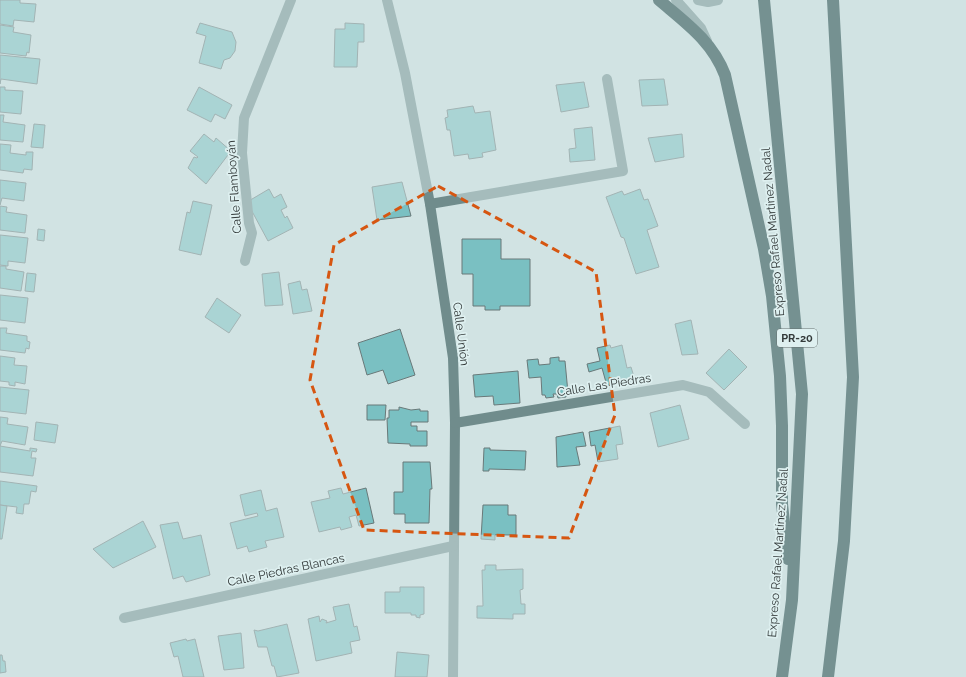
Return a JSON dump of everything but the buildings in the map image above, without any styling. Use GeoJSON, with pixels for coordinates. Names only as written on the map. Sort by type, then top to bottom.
{"type":"FeatureCollection","features":[{"type":"Feature","properties":{"kind":"highway"},"geometry":{"type":"LineString","coordinates":[[659,0],[709,45],[720,62],[725,75],[764,249],[772,296],[780,376],[782,426],[782,504],[792,600]]}},
{"type":"Feature","properties":{"kind":"highway","name":"Expreso Rafael Martínez Nadal"},"geometry":{"type":"LineString","coordinates":[[764,0],[802,394],[792,600],[782,677]]}},
{"type":"Feature","properties":{"kind":"highway"},"geometry":{"type":"LineString","coordinates":[[828,677],[844,541],[853,377],[833,0]]}},
{"type":"Feature","properties":{"kind":"street","name":"Calle Flamboyán"},"geometry":{"type":"LineString","coordinates":[[245,261],[252,233],[249,223],[242,153],[244,118],[291,0]]}},
{"type":"Feature","properties":{"kind":"street","name":"Calle Unión"},"geometry":{"type":"LineString","coordinates":[[388,0],[405,73],[430,204],[452,358],[455,423],[453,677]]}},
{"type":"Feature","properties":{"kind":"street"},"geometry":{"type":"LineString","coordinates":[[676,0],[701,28],[709,45]]}},
{"type":"Feature","properties":{"kind":"street"},"geometry":{"type":"LineString","coordinates":[[698,0],[708,2],[718,0]]}},
{"type":"Feature","properties":{"kind":"street"},"geometry":{"type":"LineString","coordinates":[[430,204],[623,171],[607,79]]}},
{"type":"Feature","properties":{"kind":"street","name":"Calle Las Piedras"},"geometry":{"type":"LineString","coordinates":[[455,423],[683,386],[709,392],[745,424]]}},
{"type":"Feature","properties":{"kind":"street","name":"Calle Piedras Blancas"},"geometry":{"type":"LineString","coordinates":[[124,618],[453,546]]}},
{"type":"Feature","properties":{"kind":"highlighted area"},"geometry":{"type":"Polygon","coordinates":[[[438,186],[596,272],[615,415],[569,538],[364,530],[310,380],[334,245],[438,186]]]}}]}
